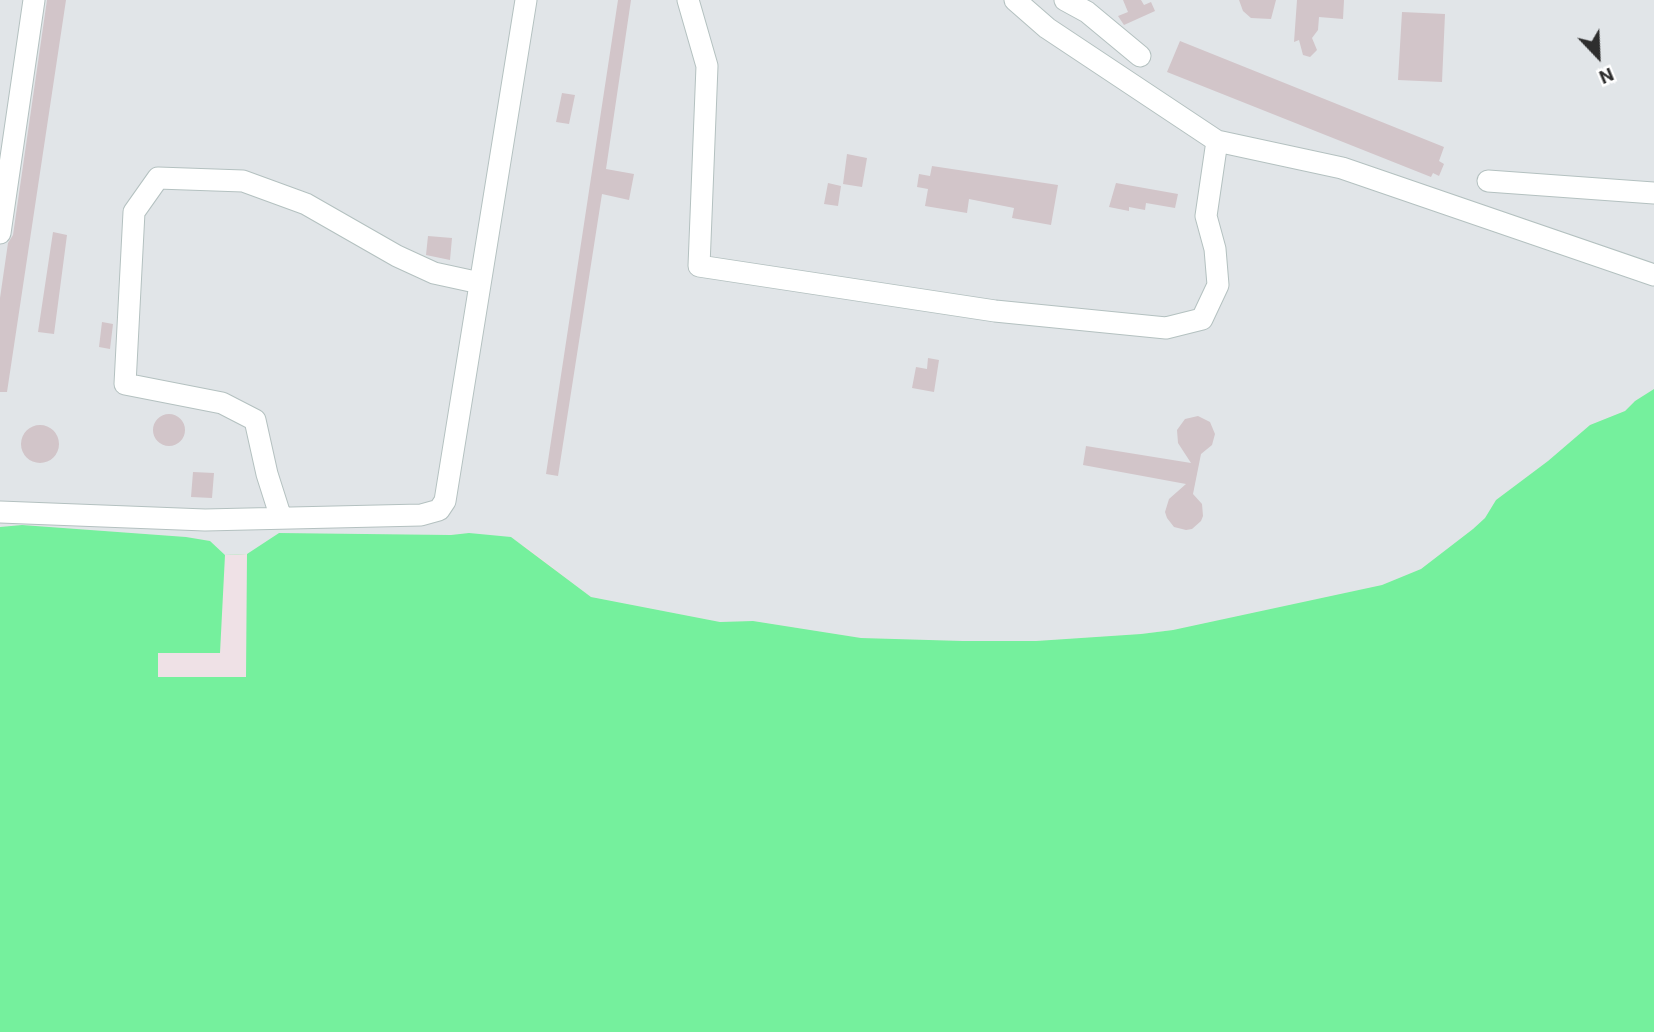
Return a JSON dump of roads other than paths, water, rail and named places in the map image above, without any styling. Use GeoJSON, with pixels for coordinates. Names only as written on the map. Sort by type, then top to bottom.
{"type":"FeatureCollection","features":[{"type":"Feature","properties":{"kind":"lane"},"geometry":{"type":"LineString","coordinates":[[0,233],[9,113],[34,0]]}},
{"type":"Feature","properties":{"kind":"lane"},"geometry":{"type":"LineString","coordinates":[[0,512],[205,520],[421,515],[439,509],[445,501],[526,0]]}},
{"type":"Feature","properties":{"kind":"lane"},"geometry":{"type":"LineString","coordinates":[[688,0],[708,66],[699,266],[995,311],[1166,328],[1202,319],[1218,285],[1215,249],[1206,216],[1217,141]]}},
{"type":"Feature","properties":{"kind":"lane"},"geometry":{"type":"LineString","coordinates":[[1015,0],[1047,28],[1217,141],[1342,168],[1654,275]]}},
{"type":"Feature","properties":{"kind":"lane"},"geometry":{"type":"LineString","coordinates":[[1065,0],[1087,12],[1140,56]]}},
{"type":"Feature","properties":{"kind":"lane"},"geometry":{"type":"LineString","coordinates":[[281,518],[267,474],[256,420],[222,403],[125,384],[134,212],[158,178],[243,181],[306,204],[397,256],[434,273],[480,283]]}},
{"type":"Feature","properties":{"kind":"lane"},"geometry":{"type":"LineString","coordinates":[[1488,181],[1654,193]]}}]}
